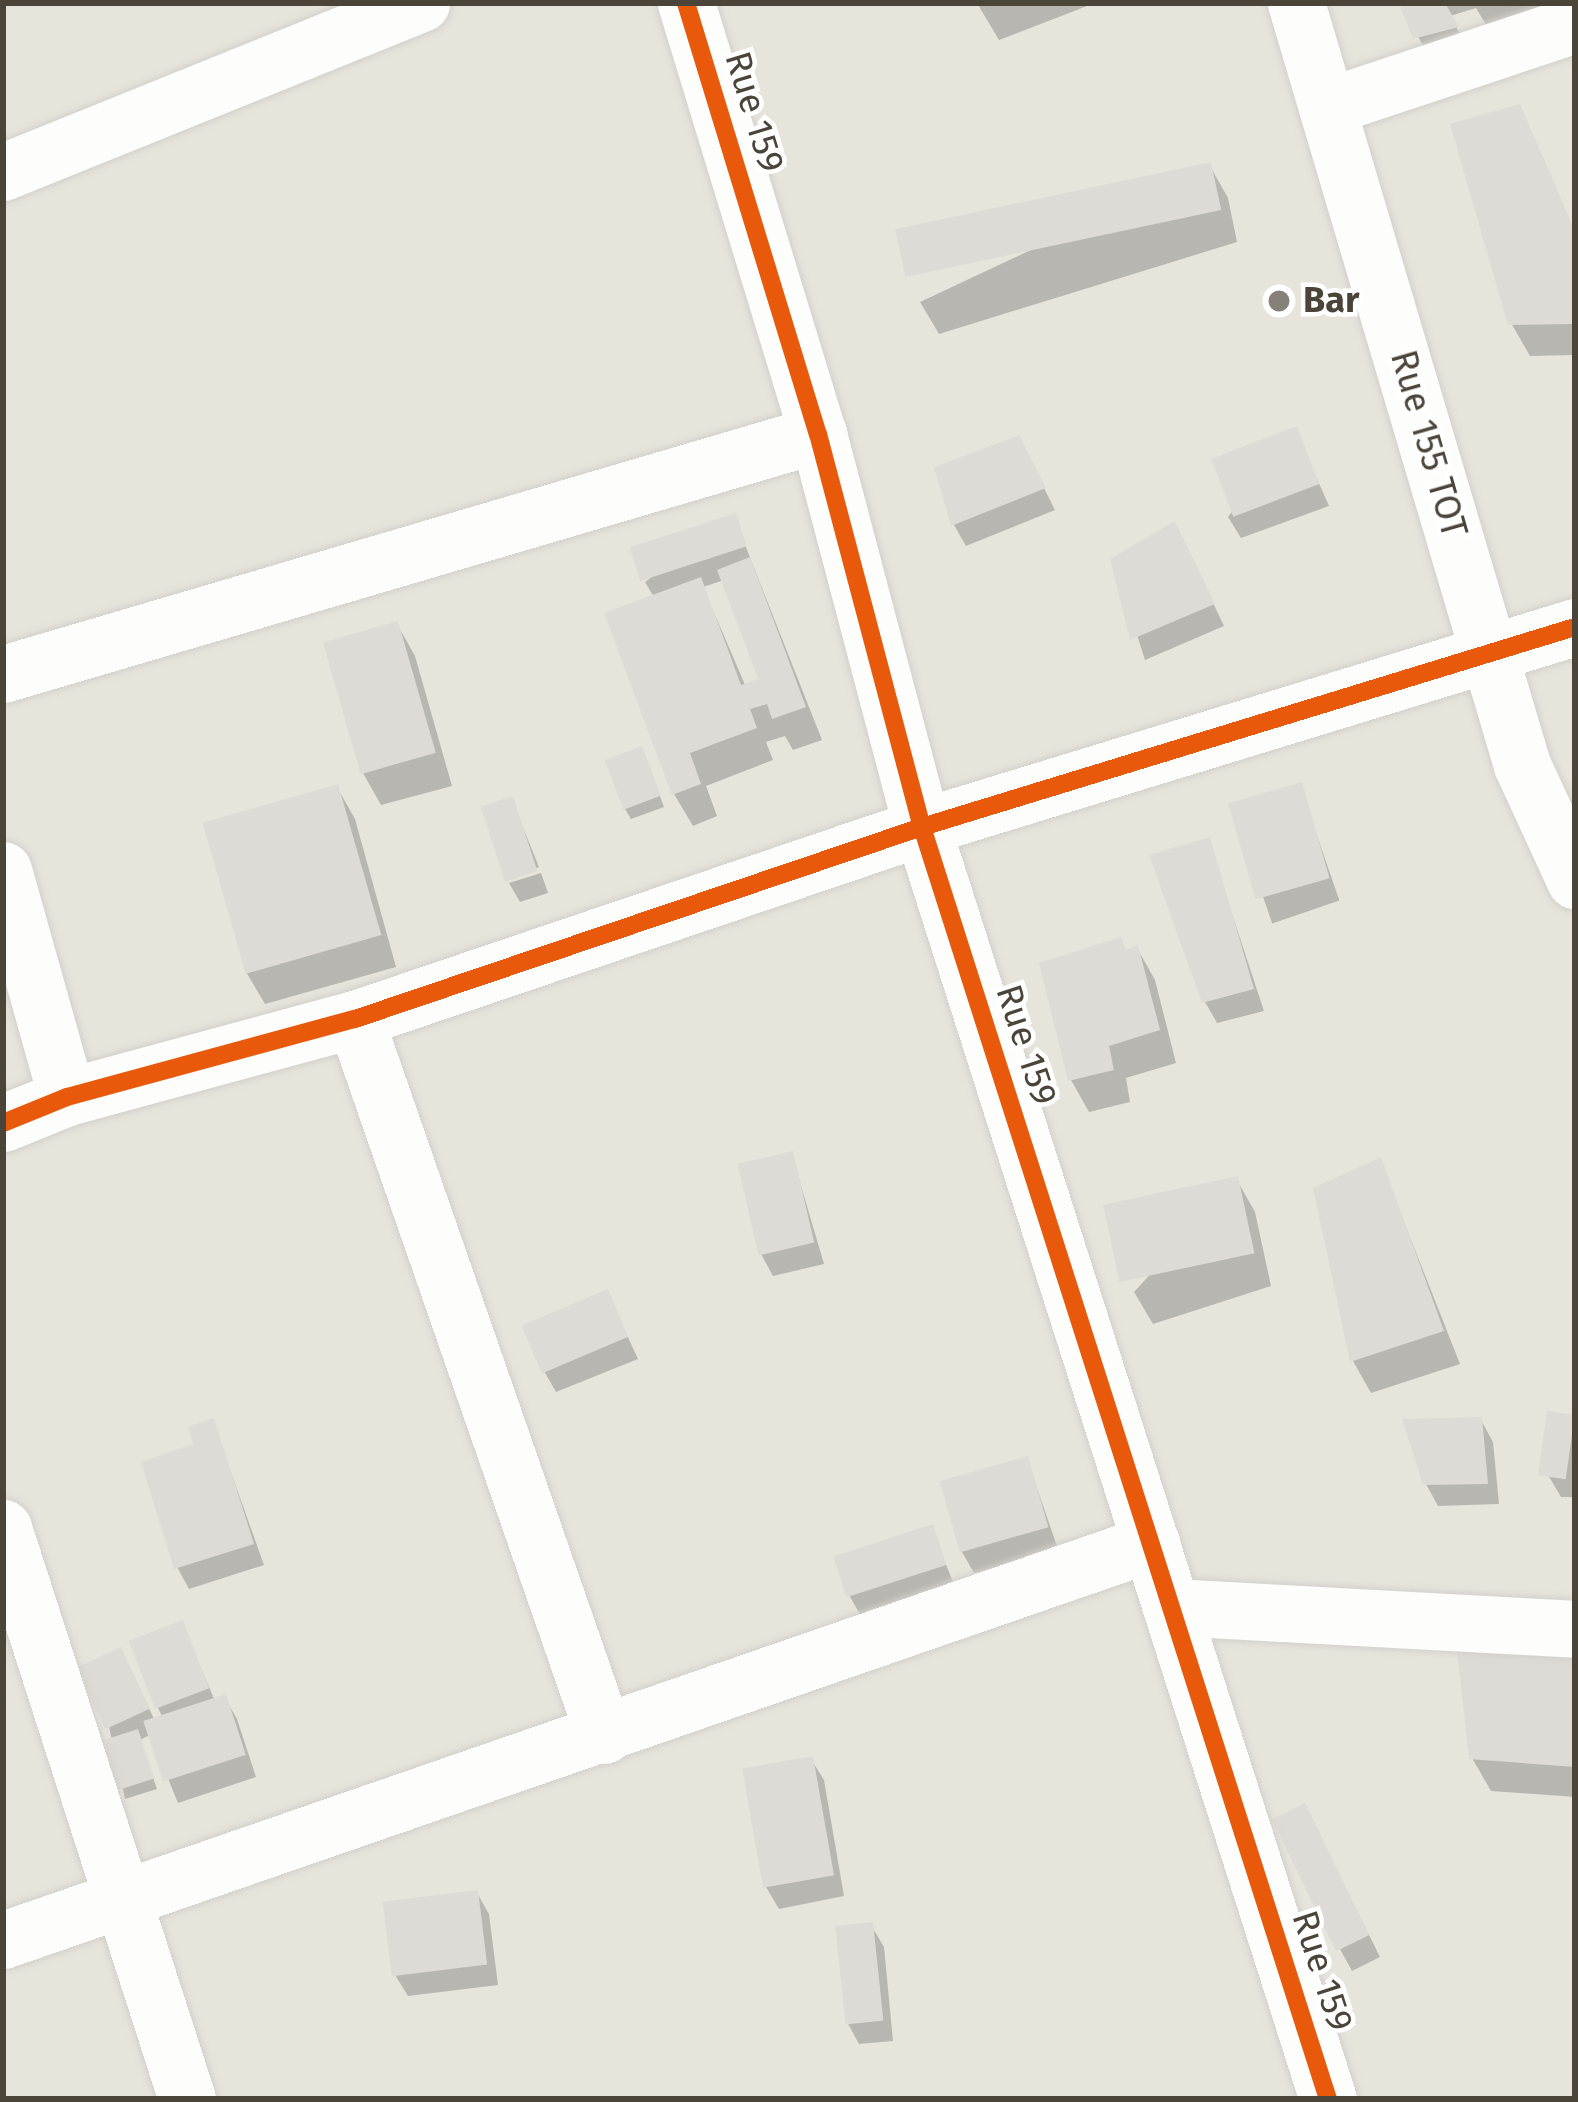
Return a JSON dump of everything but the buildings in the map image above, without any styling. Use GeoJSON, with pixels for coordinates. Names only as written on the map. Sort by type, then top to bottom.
{"type":"FeatureCollection","features":[{"type":"Feature","properties":{"kind":"street"},"geometry":{"type":"LineString","coordinates":[[3,172],[421,3]]}},
{"type":"Feature","properties":{"kind":"street","name":"Rue 159"},"geometry":{"type":"LineString","coordinates":[[686,3],[818,434],[922,826],[1328,2099]]}},
{"type":"Feature","properties":{"kind":"street","name":"Rue 155 TOT"},"geometry":{"type":"LineString","coordinates":[[1296,3],[1522,765],[1575,880]]}},
{"type":"Feature","properties":{"kind":"street"},"geometry":{"type":"LineString","coordinates":[[1330,106],[1575,24]]}},
{"type":"Feature","properties":{"kind":"street"},"geometry":{"type":"LineString","coordinates":[[3,674],[818,434]]}},
{"type":"Feature","properties":{"kind":"street"},"geometry":{"type":"LineString","coordinates":[[3,1123],[68,1097],[355,1019],[922,826],[1575,627]]}},
{"type":"Feature","properties":{"kind":"street"},"geometry":{"type":"LineString","coordinates":[[3,870],[68,1097]]}},
{"type":"Feature","properties":{"kind":"street"},"geometry":{"type":"LineString","coordinates":[[355,1019],[604,1735]]}},
{"type":"Feature","properties":{"kind":"street"},"geometry":{"type":"LineString","coordinates":[[3,1528],[187,2099]]}},
{"type":"Feature","properties":{"kind":"street"},"geometry":{"type":"LineString","coordinates":[[3,1940],[1151,1543]]}},
{"type":"Feature","properties":{"kind":"street"},"geometry":{"type":"LineString","coordinates":[[1172,1607],[1575,1629]]}},
{"type":"Feature","properties":{"kind":"shaded area"},"geometry":{"type":"Polygon","coordinates":[[[3,3],[1575,3],[1575,2099],[3,2099],[3,3]]]}},
{"type":"Feature","properties":{"kind":"cycle path"},"geometry":{"type":"LineString","coordinates":[[686,3],[818,434],[922,827],[1328,2099]]}},
{"type":"Feature","properties":{"kind":"cycle path"},"geometry":{"type":"LineString","coordinates":[[3,1123],[67,1097],[355,1019],[922,827],[1575,627]]}},
{"type":"Feature","properties":{"kind":"place","name":"Bar"},"geometry":{"type":"Point","coordinates":[1279,301]}}]}
